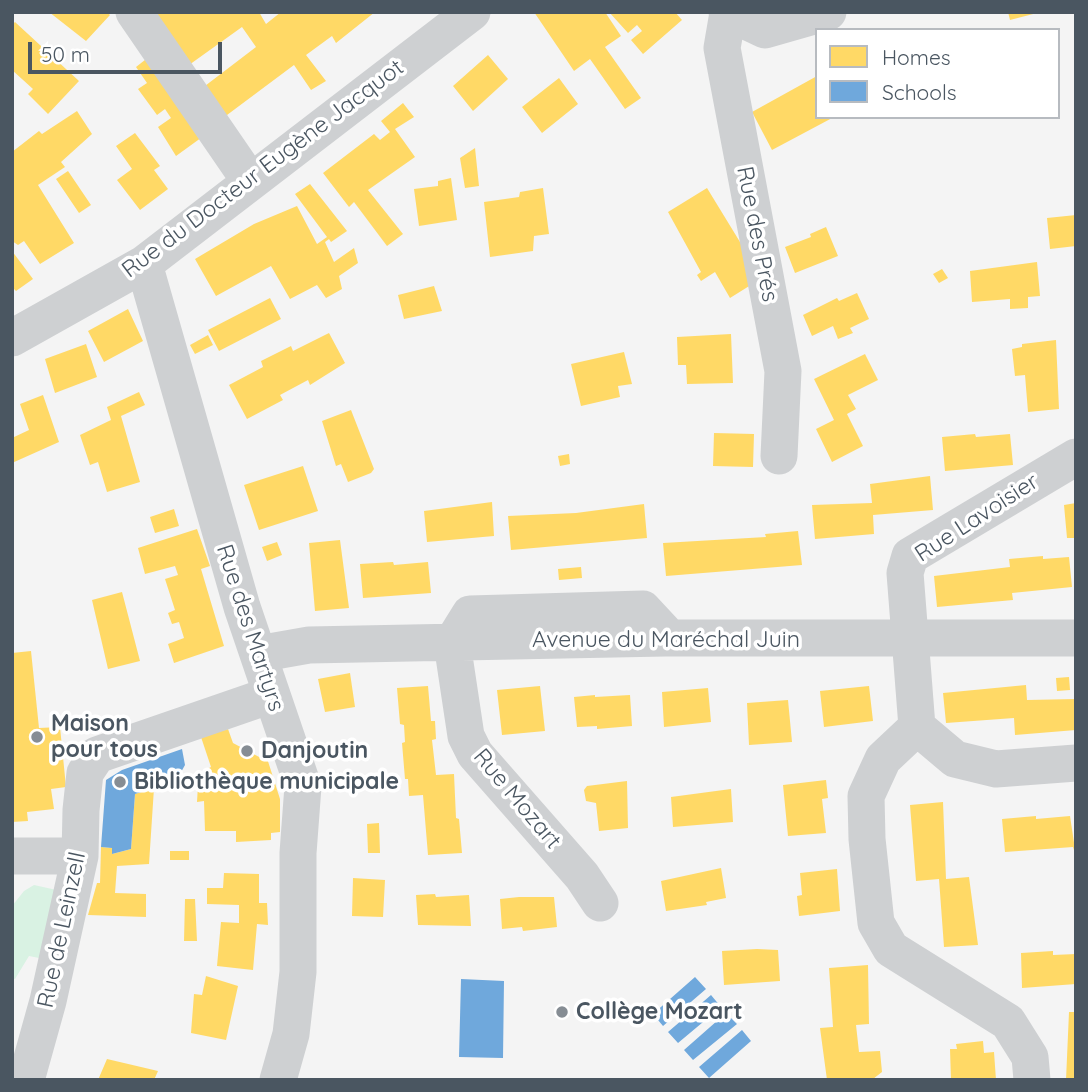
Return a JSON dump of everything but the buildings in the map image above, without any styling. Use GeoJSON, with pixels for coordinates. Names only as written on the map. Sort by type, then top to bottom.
{"type":"FeatureCollection","features":[{"type":"Feature","properties":{"kind":"street"},"geometry":{"type":"LineString","coordinates":[[134,12],[250,181]]}},
{"type":"Feature","properties":{"kind":"street","name":"Rue du Docteur Eugène Jacquot"},"geometry":{"type":"LineString","coordinates":[[12,338],[144,264],[471,12]]}},
{"type":"Feature","properties":{"kind":"street"},"geometry":{"type":"LineString","coordinates":[[728,13],[765,30],[828,12]]}},
{"type":"Feature","properties":{"kind":"street","name":"Rue des Prés"},"geometry":{"type":"LineString","coordinates":[[728,13],[722,48],[783,371],[779,456]]}},
{"type":"Feature","properties":{"kind":"street","name":"Rue des Martyrs"},"geometry":{"type":"LineString","coordinates":[[144,264],[207,491],[271,695],[303,786],[298,853],[298,972],[291,1034],[278,1080]]}},
{"type":"Feature","properties":{"kind":"street","name":"Rue Lavoisier"},"geometry":{"type":"LineString","coordinates":[[910,639],[905,573],[910,556],[1076,457]]}},
{"type":"Feature","properties":{"kind":"street","name":"Avenue du Maréchal Juin"},"geometry":{"type":"LineString","coordinates":[[258,654],[309,645],[670,638],[1076,638]]}},
{"type":"Feature","properties":{"kind":"street"},"geometry":{"type":"LineString","coordinates":[[910,639],[917,727],[955,759],[996,769],[1076,763]]}},
{"type":"Feature","properties":{"kind":"street","name":"Rue Mozart"},"geometry":{"type":"LineString","coordinates":[[452,643],[466,736],[475,754],[582,876],[600,903]]}},
{"type":"Feature","properties":{"kind":"street","name":"Rue de Leinzell"},"geometry":{"type":"LineString","coordinates":[[26,1080],[48,1001],[80,856],[80,810],[85,773],[97,755],[185,727],[271,695]]}},
{"type":"Feature","properties":{"kind":"street"},"geometry":{"type":"LineString","coordinates":[[917,727],[883,760],[866,796],[867,839],[876,923],[891,949],[1008,1022],[1030,1057],[1032,1080]]}},
{"type":"Feature","properties":{"kind":"street"},"geometry":{"type":"LineString","coordinates":[[12,856],[80,856]]}},
{"type":"Feature","properties":{"kind":"street"},"geometry":{"type":"LineString","coordinates":[[291,1034],[304,1080]]}},
{"type":"Feature","properties":{"kind":"green space"},"geometry":{"type":"Polygon","coordinates":[[[34,885],[61,891],[44,959],[29,956],[15,979],[12,978],[12,906],[24,891],[34,885]]]}},
{"type":"Feature","properties":{"kind":"place","name":"Maison pour tous"},"geometry":{"type":"Point","coordinates":[37,737]}},
{"type":"Feature","properties":{"kind":"place","name":"Danjoutin"},"geometry":{"type":"Point","coordinates":[247,751]}},
{"type":"Feature","properties":{"kind":"place","name":"Bibliothèque municipale"},"geometry":{"type":"Point","coordinates":[120,782]}},
{"type":"Feature","properties":{"kind":"place","name":"Collège Mozart"},"geometry":{"type":"Point","coordinates":[562,1012]}}]}
